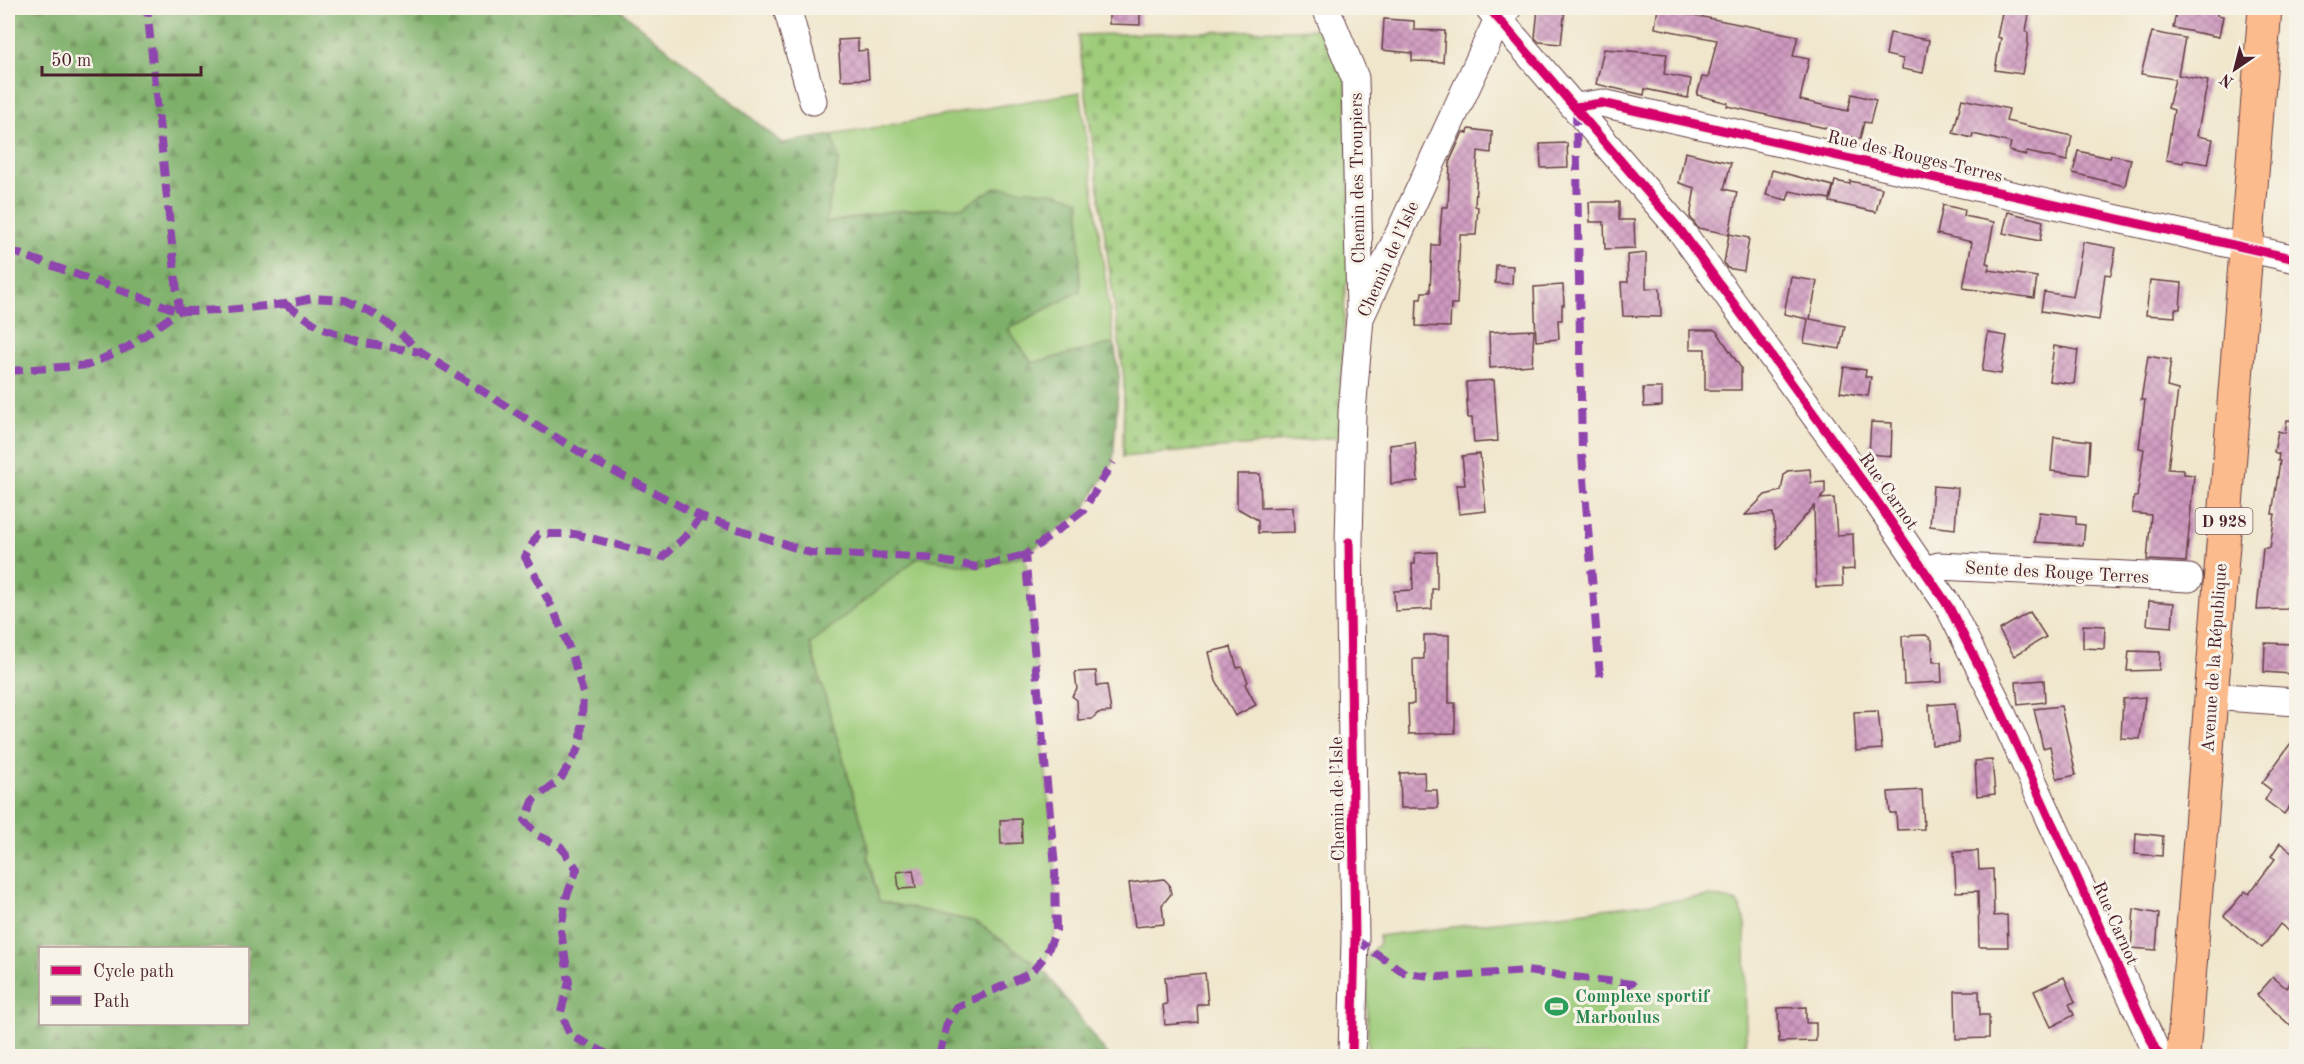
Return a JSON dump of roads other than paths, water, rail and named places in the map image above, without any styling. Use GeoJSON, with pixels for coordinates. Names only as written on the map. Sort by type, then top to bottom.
{"type":"FeatureCollection","features":[{"type":"Feature","properties":{"kind":"main road","name":"Avenue de la République"},"geometry":{"type":"LineString","coordinates":[[2176,1049],[2211,696],[2265,8]]}},
{"type":"Feature","properties":{"kind":"street"},"geometry":{"type":"LineString","coordinates":[[787,8],[813,101]]}},
{"type":"Feature","properties":{"kind":"street","name":"Chemin des Troupiers"},"geometry":{"type":"LineString","coordinates":[[1326,8],[1355,78],[1360,318]]}},
{"type":"Feature","properties":{"kind":"street","name":"Chemin de l’Isle"},"geometry":{"type":"LineString","coordinates":[[1352,1056],[1355,939],[1349,542],[1353,412],[1360,318],[1498,11]]}},
{"type":"Feature","properties":{"kind":"street","name":"Rue Carnot"},"geometry":{"type":"LineString","coordinates":[[1498,11],[1681,231],[1925,570],[1949,607],[1995,698],[2146,1030],[2176,1049]]}},
{"type":"Feature","properties":{"kind":"street","name":"Rue des Rouges Terres"},"geometry":{"type":"LineString","coordinates":[[1576,107],[1602,103],[2296,259]]}},
{"type":"Feature","properties":{"kind":"street","name":"Sente des Rouge Terres"},"geometry":{"type":"LineString","coordinates":[[1925,570],[1939,566],[2189,578]]}},
{"type":"Feature","properties":{"kind":"street"},"geometry":{"type":"LineString","coordinates":[[2211,696],[2296,702]]}},
{"type":"Feature","properties":{"kind":"place","name":"Complexe sportif Marboulus"},"geometry":{"type":"Point","coordinates":[1557,1006]}}]}
